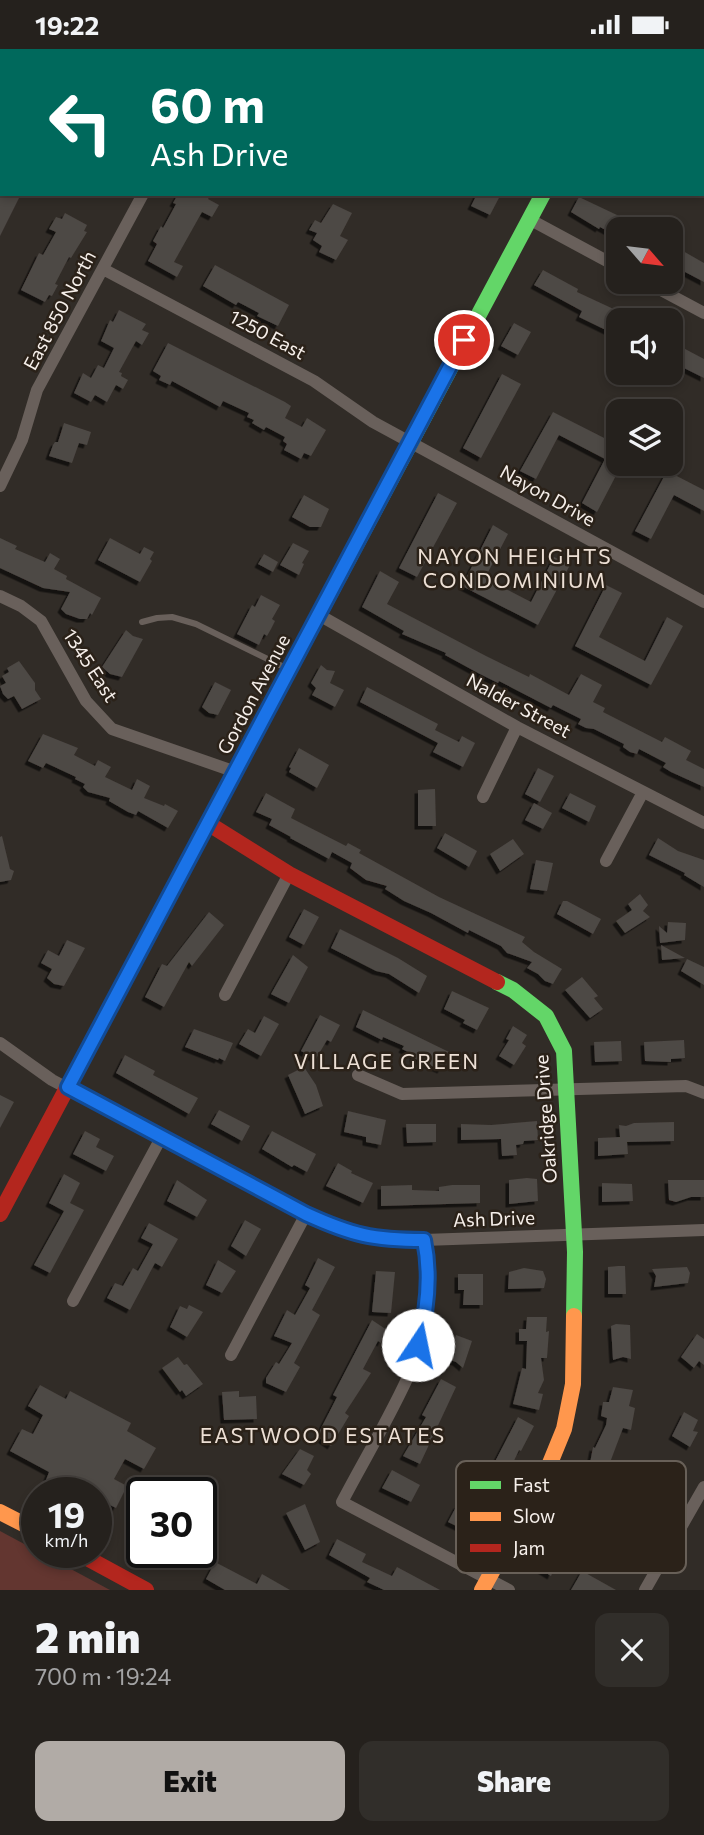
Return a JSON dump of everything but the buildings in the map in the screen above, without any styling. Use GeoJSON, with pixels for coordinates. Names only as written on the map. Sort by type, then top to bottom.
{"type":"FeatureCollection","features":[{"type":"Feature","properties":{"kind":"main road","name":"Gordon Avenue"},"geometry":{"type":"LineString","coordinates":[[0,1214],[542,196]]}},
{"type":"Feature","properties":{"kind":"main road","name":"Oakridge Drive"},"geometry":{"type":"LineString","coordinates":[[209,824],[289,874],[513,990],[546,1016],[564,1051],[573,1235],[573,1384],[564,1429],[551,1461]]}},
{"type":"Feature","properties":{"kind":"main road"},"geometry":{"type":"LineString","coordinates":[[0,1512],[21,1523]]}},
{"type":"Feature","properties":{"kind":"main road"},"geometry":{"type":"LineString","coordinates":[[105,1568],[146,1590]]}},
{"type":"Feature","properties":{"kind":"street","name":"East 850 North"},"geometry":{"type":"LineString","coordinates":[[0,486],[22,440],[37,390],[142,196]]}},
{"type":"Feature","properties":{"kind":"street"},"geometry":{"type":"LineString","coordinates":[[529,219],[606,261]]}},
{"type":"Feature","properties":{"kind":"street","name":"1250 East"},"geometry":{"type":"LineString","coordinates":[[103,269],[314,381],[357,413],[410,442]]}},
{"type":"Feature","properties":{"kind":"street"},"geometry":{"type":"LineString","coordinates":[[668,294],[704,313]]}},
{"type":"Feature","properties":{"kind":"street","name":"Nayon Drive"},"geometry":{"type":"LineString","coordinates":[[410,442],[704,602]]}},
{"type":"Feature","properties":{"kind":"street","name":"1345 East"},"geometry":{"type":"LineString","coordinates":[[0,596],[21,606],[41,621],[86,701],[113,729],[236,772]]}},
{"type":"Feature","properties":{"kind":"street","name":"Nalder Street"},"geometry":{"type":"LineString","coordinates":[[319,615],[517,727],[704,823]]}},
{"type":"Feature","properties":{"kind":"street"},"geometry":{"type":"LineString","coordinates":[[483,797],[517,727]]}},
{"type":"Feature","properties":{"kind":"street"},"geometry":{"type":"LineString","coordinates":[[606,861],[643,792]]}},
{"type":"Feature","properties":{"kind":"street"},"geometry":{"type":"LineString","coordinates":[[225,995],[289,874]]}},
{"type":"Feature","properties":{"kind":"street","name":"Ash Drive"},"geometry":{"type":"LineString","coordinates":[[0,1043],[52,1080],[345,1232],[384,1240],[424,1240],[704,1230]]}},
{"type":"Feature","properties":{"kind":"street"},"geometry":{"type":"LineString","coordinates":[[358,1075],[402,1094],[686,1086],[704,1093]]}},
{"type":"Feature","properties":{"kind":"street"},"geometry":{"type":"LineString","coordinates":[[73,1301],[161,1138]]}},
{"type":"Feature","properties":{"kind":"street"},"geometry":{"type":"LineString","coordinates":[[231,1355],[306,1214]]}},
{"type":"Feature","properties":{"kind":"street"},"geometry":{"type":"LineString","coordinates":[[424,1240],[428,1258],[424,1325],[413,1366],[342,1502],[456,1567]]}},
{"type":"Feature","properties":{"kind":"street"},"geometry":{"type":"LineString","coordinates":[[686,1518],[704,1486]]}},
{"type":"Feature","properties":{"kind":"street"},"geometry":{"type":"LineString","coordinates":[[466,1573],[485,1584],[509,1590]]}},
{"type":"Feature","properties":{"kind":"street"},"geometry":{"type":"LineString","coordinates":[[645,1590],[655,1573]]}},
{"type":"Feature","properties":{"kind":"lane"},"geometry":{"type":"LineString","coordinates":[[142,622],[172,617],[196,624],[290,670]]}},
{"type":"Feature","properties":{"kind":"shaded area"},"geometry":{"type":"Polygon","coordinates":[[[0,1531],[21,1542],[21,1568],[69,1568],[110,1590],[0,1590],[0,1531]]]}},
{"type":"Feature","properties":{"kind":"traffic: fast"},"geometry":{"type":"LineString","coordinates":[[276,695],[542,196]]}},
{"type":"Feature","properties":{"kind":"traffic: fast"},"geometry":{"type":"LineString","coordinates":[[497,982],[513,990],[546,1016],[564,1051],[575,1252],[574,1316]]}},
{"type":"Feature","properties":{"kind":"traffic: slow"},"geometry":{"type":"LineString","coordinates":[[551,1461],[564,1429],[573,1384],[574,1316]]}},
{"type":"Feature","properties":{"kind":"traffic: slow"},"geometry":{"type":"LineString","coordinates":[[0,1512],[21,1523]]}},
{"type":"Feature","properties":{"kind":"traffic: slow"},"geometry":{"type":"LineString","coordinates":[[482,1590],[491,1573]]}},
{"type":"Feature","properties":{"kind":"traffic: jam"},"geometry":{"type":"LineString","coordinates":[[0,1214],[276,695]]}},
{"type":"Feature","properties":{"kind":"traffic: jam"},"geometry":{"type":"LineString","coordinates":[[209,824],[289,874],[497,982]]}},
{"type":"Feature","properties":{"kind":"traffic: jam"},"geometry":{"type":"LineString","coordinates":[[105,1568],[146,1590]]}},
{"type":"Feature","properties":{"kind":"district","name":"NAYON HEIGHTS CONDOMINIUM"},"geometry":{"type":"Point","coordinates":[515,567]}},
{"type":"Feature","properties":{"kind":"district","name":"VILLAGE GREEN"},"geometry":{"type":"Point","coordinates":[387,1060]}},
{"type":"Feature","properties":{"kind":"district","name":"EASTWOOD ESTATES"},"geometry":{"type":"Point","coordinates":[323,1434]}},
{"type":"Feature","properties":{"kind":"route"},"geometry":{"type":"LineString","coordinates":[[418,1345],[424,1325],[427,1287],[428,1258],[424,1240],[384,1240],[345,1232],[306,1214],[68,1087],[464,340]]}}]}
